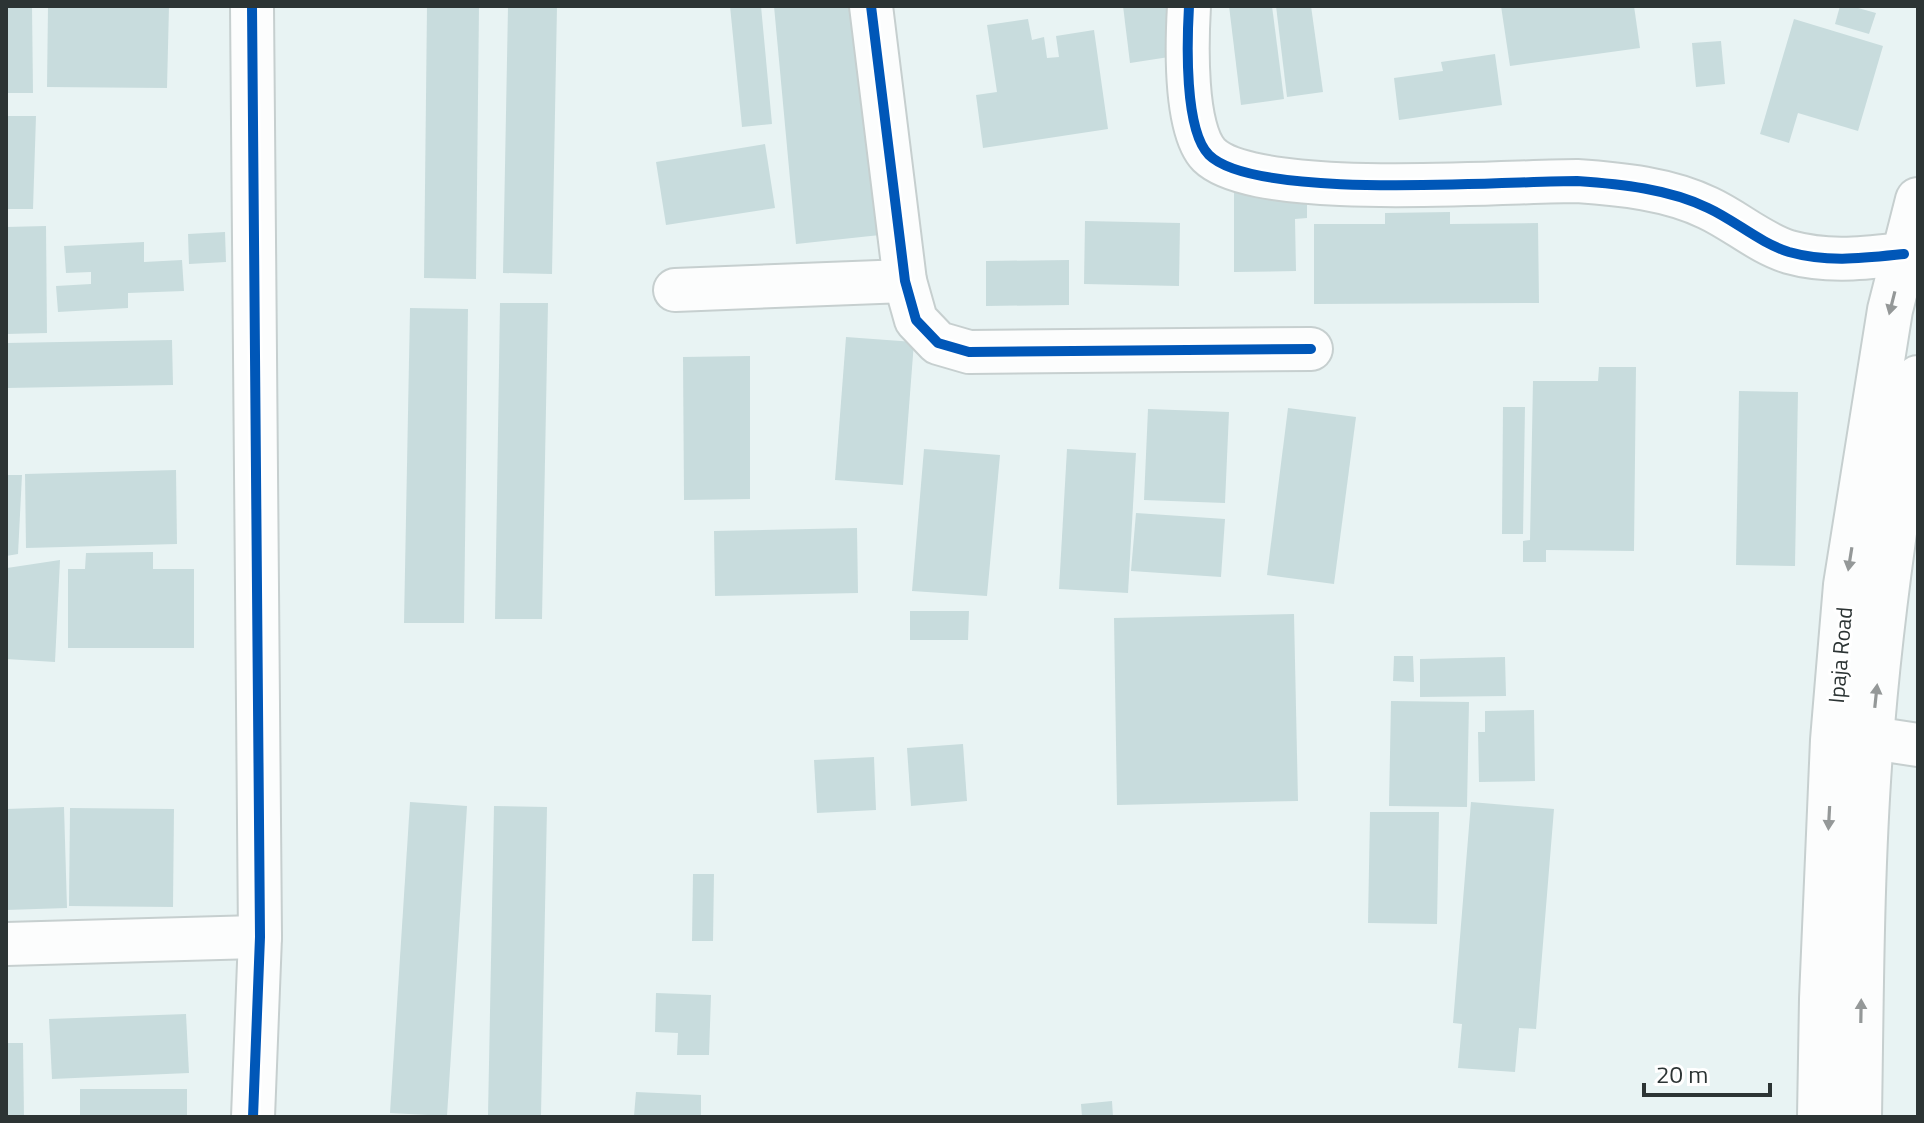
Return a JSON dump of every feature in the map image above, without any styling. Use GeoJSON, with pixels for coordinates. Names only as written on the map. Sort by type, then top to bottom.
{"type":"FeatureCollection","features":[{"type":"Feature","properties":{"kind":"main road","name":"Ipaja Road"},"geometry":{"type":"LineString","coordinates":[[1859,1117],[1863,892],[1872,738],[1880,492],[1878,374],[1890,310],[1918,200]]}},
{"type":"Feature","properties":{"kind":"main road","name":"Ipaja Road"},"geometry":{"type":"LineString","coordinates":[[1820,1117],[1833,740],[1846,585],[1918,378]]}},
{"type":"Feature","properties":{"kind":"street"},"geometry":{"type":"LineString","coordinates":[[252,6],[260,937],[253,1117]]}},
{"type":"Feature","properties":{"kind":"street"},"geometry":{"type":"LineString","coordinates":[[871,6],[905,281],[916,320],[938,343],[969,352],[1311,349]]}},
{"type":"Feature","properties":{"kind":"street"},"geometry":{"type":"LineString","coordinates":[[1189,6],[1187,54],[1195,128],[1208,154],[1229,168],[1253,176],[1349,185],[1577,181],[1612,184],[1697,203],[1774,246],[1793,253],[1841,261],[1904,254]]}},
{"type":"Feature","properties":{"kind":"street"},"geometry":{"type":"LineString","coordinates":[[675,290],[905,281]]}},
{"type":"Feature","properties":{"kind":"street"},"geometry":{"type":"LineString","coordinates":[[1872,738],[1918,745]]}},
{"type":"Feature","properties":{"kind":"street"},"geometry":{"type":"LineString","coordinates":[[6,944],[260,937]]}},
{"type":"Feature","properties":{"kind":"building"},"geometry":{"type":"Polygon","coordinates":[[[6,6],[32,6],[33,93],[6,93],[6,6]]]}},
{"type":"Feature","properties":{"kind":"building"},"geometry":{"type":"Polygon","coordinates":[[[48,6],[169,6],[167,88],[47,87],[48,6]]]}},
{"type":"Feature","properties":{"kind":"building"},"geometry":{"type":"Polygon","coordinates":[[[427,6],[479,6],[476,279],[424,278],[427,6]]]}},
{"type":"Feature","properties":{"kind":"building"},"geometry":{"type":"Polygon","coordinates":[[[508,6],[557,6],[552,274],[503,273],[508,6]]]}},
{"type":"Feature","properties":{"kind":"building"},"geometry":{"type":"Polygon","coordinates":[[[730,6],[761,6],[772,124],[742,127],[730,6]]]}},
{"type":"Feature","properties":{"kind":"building"},"geometry":{"type":"Polygon","coordinates":[[[774,6],[859,6],[880,235],[796,244],[774,6]]]}},
{"type":"Feature","properties":{"kind":"building"},"geometry":{"type":"Polygon","coordinates":[[[1123,6],[1176,6],[1182,55],[1130,63],[1123,6]]]}},
{"type":"Feature","properties":{"kind":"building"},"geometry":{"type":"Polygon","coordinates":[[[1229,6],[1272,6],[1284,99],[1241,105],[1229,6]]]}},
{"type":"Feature","properties":{"kind":"building"},"geometry":{"type":"Polygon","coordinates":[[[1276,6],[1311,6],[1323,92],[1287,97],[1276,6]]]}},
{"type":"Feature","properties":{"kind":"building"},"geometry":{"type":"Polygon","coordinates":[[[1501,6],[1634,6],[1640,48],[1510,66],[1501,6]]]}},
{"type":"Feature","properties":{"kind":"building"},"geometry":{"type":"Polygon","coordinates":[[[1840,6],[1876,13],[1869,34],[1835,24],[1840,6]]]}},
{"type":"Feature","properties":{"kind":"building"},"geometry":{"type":"Polygon","coordinates":[[[1028,19],[1032,40],[1044,37],[1047,58],[1059,57],[1056,36],[1094,30],[1108,129],[983,148],[976,95],[997,92],[987,25],[1028,19]]]}},
{"type":"Feature","properties":{"kind":"building"},"geometry":{"type":"Polygon","coordinates":[[[1794,19],[1883,46],[1858,131],[1798,113],[1789,143],[1760,134],[1794,19]]]}},
{"type":"Feature","properties":{"kind":"building"},"geometry":{"type":"Polygon","coordinates":[[[1721,41],[1725,84],[1696,87],[1692,43],[1721,41]]]}},
{"type":"Feature","properties":{"kind":"building"},"geometry":{"type":"Polygon","coordinates":[[[1495,54],[1502,105],[1399,120],[1394,78],[1443,71],[1441,62],[1495,54]]]}},
{"type":"Feature","properties":{"kind":"building"},"geometry":{"type":"Polygon","coordinates":[[[6,116],[36,116],[33,209],[6,209],[6,116]]]}},
{"type":"Feature","properties":{"kind":"building"},"geometry":{"type":"Polygon","coordinates":[[[765,144],[775,208],[666,225],[656,162],[765,144]]]}},
{"type":"Feature","properties":{"kind":"building"},"geometry":{"type":"Polygon","coordinates":[[[1234,185],[1307,185],[1307,218],[1295,219],[1296,271],[1234,272],[1234,185]]]}},
{"type":"Feature","properties":{"kind":"building"},"geometry":{"type":"Polygon","coordinates":[[[1450,212],[1450,224],[1538,223],[1539,303],[1314,304],[1314,224],[1385,224],[1385,213],[1450,212]]]}},
{"type":"Feature","properties":{"kind":"building"},"geometry":{"type":"Polygon","coordinates":[[[1085,221],[1180,223],[1179,286],[1084,284],[1085,221]]]}},
{"type":"Feature","properties":{"kind":"building"},"geometry":{"type":"Polygon","coordinates":[[[46,226],[47,333],[6,334],[6,227],[46,226]]]}},
{"type":"Feature","properties":{"kind":"building"},"geometry":{"type":"Polygon","coordinates":[[[225,232],[226,262],[189,264],[188,234],[225,232]]]}},
{"type":"Feature","properties":{"kind":"building"},"geometry":{"type":"Polygon","coordinates":[[[144,242],[144,262],[182,260],[184,291],[128,293],[128,308],[58,312],[56,286],[91,284],[91,272],[66,273],[64,246],[144,242]]]}},
{"type":"Feature","properties":{"kind":"building"},"geometry":{"type":"Polygon","coordinates":[[[1069,260],[1069,305],[986,306],[986,261],[1069,260]]]}},
{"type":"Feature","properties":{"kind":"building"},"geometry":{"type":"Polygon","coordinates":[[[500,303],[548,303],[542,619],[495,619],[500,303]]]}},
{"type":"Feature","properties":{"kind":"building"},"geometry":{"type":"Polygon","coordinates":[[[410,308],[468,309],[464,623],[404,623],[410,308]]]}},
{"type":"Feature","properties":{"kind":"building"},"geometry":{"type":"Polygon","coordinates":[[[846,337],[914,342],[903,485],[835,480],[846,337]]]}},
{"type":"Feature","properties":{"kind":"building"},"geometry":{"type":"Polygon","coordinates":[[[172,340],[173,385],[6,388],[6,343],[172,340]]]}},
{"type":"Feature","properties":{"kind":"building"},"geometry":{"type":"Polygon","coordinates":[[[750,356],[750,499],[684,500],[683,357],[750,356]]]}},
{"type":"Feature","properties":{"kind":"building"},"geometry":{"type":"Polygon","coordinates":[[[1599,367],[1636,367],[1634,551],[1546,550],[1546,562],[1523,562],[1523,541],[1530,540],[1533,381],[1598,381],[1599,367]]]}},
{"type":"Feature","properties":{"kind":"building"},"geometry":{"type":"Polygon","coordinates":[[[1739,391],[1798,392],[1795,566],[1736,565],[1739,391]]]}},
{"type":"Feature","properties":{"kind":"building"},"geometry":{"type":"Polygon","coordinates":[[[1503,407],[1525,407],[1523,534],[1502,534],[1503,407]]]}},
{"type":"Feature","properties":{"kind":"building"},"geometry":{"type":"Polygon","coordinates":[[[1288,408],[1356,417],[1334,584],[1267,575],[1288,408]]]}},
{"type":"Feature","properties":{"kind":"building"},"geometry":{"type":"Polygon","coordinates":[[[1148,409],[1229,412],[1225,503],[1144,500],[1148,409]]]}},
{"type":"Feature","properties":{"kind":"building"},"geometry":{"type":"Polygon","coordinates":[[[924,449],[1000,455],[987,596],[912,591],[924,449]]]}},
{"type":"Feature","properties":{"kind":"building"},"geometry":{"type":"Polygon","coordinates":[[[1067,449],[1136,453],[1128,593],[1059,589],[1067,449]]]}},
{"type":"Feature","properties":{"kind":"building"},"geometry":{"type":"Polygon","coordinates":[[[176,470],[177,544],[26,548],[25,474],[176,470]]]}},
{"type":"Feature","properties":{"kind":"building"},"geometry":{"type":"Polygon","coordinates":[[[6,475],[22,475],[18,554],[6,556],[6,475]]]}},
{"type":"Feature","properties":{"kind":"building"},"geometry":{"type":"Polygon","coordinates":[[[1136,513],[1225,519],[1221,577],[1131,571],[1136,513]]]}},
{"type":"Feature","properties":{"kind":"building"},"geometry":{"type":"Polygon","coordinates":[[[857,528],[858,593],[715,596],[714,531],[857,528]]]}},
{"type":"Feature","properties":{"kind":"building"},"geometry":{"type":"Polygon","coordinates":[[[153,552],[153,569],[194,569],[194,648],[68,648],[68,569],[85,569],[86,553],[153,552]]]}},
{"type":"Feature","properties":{"kind":"building"},"geometry":{"type":"Polygon","coordinates":[[[60,560],[55,662],[6,659],[7,568],[60,560]]]}},
{"type":"Feature","properties":{"kind":"building"},"geometry":{"type":"Polygon","coordinates":[[[910,611],[969,611],[968,640],[910,640],[910,611]]]}},
{"type":"Feature","properties":{"kind":"building"},"geometry":{"type":"Polygon","coordinates":[[[1294,614],[1298,801],[1117,805],[1114,618],[1294,614]]]}},
{"type":"Feature","properties":{"kind":"building"},"geometry":{"type":"Polygon","coordinates":[[[1394,656],[1413,656],[1414,682],[1393,681],[1394,656]]]}},
{"type":"Feature","properties":{"kind":"building"},"geometry":{"type":"Polygon","coordinates":[[[1505,657],[1506,696],[1420,697],[1420,659],[1505,657]]]}},
{"type":"Feature","properties":{"kind":"building"},"geometry":{"type":"Polygon","coordinates":[[[1391,701],[1469,702],[1467,807],[1389,806],[1391,701]]]}},
{"type":"Feature","properties":{"kind":"building"},"geometry":{"type":"Polygon","coordinates":[[[1534,710],[1535,781],[1479,782],[1478,732],[1485,732],[1485,711],[1534,710]]]}},
{"type":"Feature","properties":{"kind":"building"},"geometry":{"type":"Polygon","coordinates":[[[963,744],[967,801],[911,806],[907,748],[963,744]]]}},
{"type":"Feature","properties":{"kind":"building"},"geometry":{"type":"Polygon","coordinates":[[[874,757],[876,810],[817,813],[814,760],[874,757]]]}},
{"type":"Feature","properties":{"kind":"building"},"geometry":{"type":"Polygon","coordinates":[[[410,802],[467,806],[447,1116],[390,1113],[410,802]]]}},
{"type":"Feature","properties":{"kind":"building"},"geometry":{"type":"Polygon","coordinates":[[[1471,802],[1554,809],[1536,1029],[1519,1028],[1515,1072],[1458,1068],[1462,1024],[1453,1023],[1471,802]]]}},
{"type":"Feature","properties":{"kind":"building"},"geometry":{"type":"Polygon","coordinates":[[[494,806],[547,807],[541,1116],[488,1115],[494,806]]]}},
{"type":"Feature","properties":{"kind":"building"},"geometry":{"type":"Polygon","coordinates":[[[64,807],[67,908],[6,910],[6,809],[64,807]]]}},
{"type":"Feature","properties":{"kind":"building"},"geometry":{"type":"Polygon","coordinates":[[[70,808],[174,809],[173,907],[69,906],[70,808]]]}},
{"type":"Feature","properties":{"kind":"building"},"geometry":{"type":"Polygon","coordinates":[[[1370,812],[1439,812],[1437,924],[1368,923],[1370,812]]]}},
{"type":"Feature","properties":{"kind":"building"},"geometry":{"type":"Polygon","coordinates":[[[693,874],[714,874],[713,941],[692,941],[693,874]]]}},
{"type":"Feature","properties":{"kind":"building"},"geometry":{"type":"Polygon","coordinates":[[[656,993],[711,995],[709,1055],[677,1055],[678,1033],[655,1032],[656,993]]]}},
{"type":"Feature","properties":{"kind":"building"},"geometry":{"type":"Polygon","coordinates":[[[186,1014],[189,1073],[52,1079],[49,1019],[186,1014]]]}},
{"type":"Feature","properties":{"kind":"building"},"geometry":{"type":"Polygon","coordinates":[[[6,1043],[23,1043],[24,1117],[6,1117],[6,1043]]]}},
{"type":"Feature","properties":{"kind":"building"},"geometry":{"type":"Polygon","coordinates":[[[80,1089],[187,1089],[187,1117],[80,1117],[80,1089]]]}},
{"type":"Feature","properties":{"kind":"building"},"geometry":{"type":"Polygon","coordinates":[[[636,1092],[701,1095],[701,1117],[634,1116],[636,1092]]]}},
{"type":"Feature","properties":{"kind":"building"},"geometry":{"type":"Polygon","coordinates":[[[1112,1101],[1113,1117],[1082,1117],[1081,1104],[1112,1101]]]}},
{"type":"Feature","properties":{"kind":"cycle path"},"geometry":{"type":"LineString","coordinates":[[252,6],[260,937],[253,1117]]}},
{"type":"Feature","properties":{"kind":"cycle path"},"geometry":{"type":"LineString","coordinates":[[871,6],[905,281],[916,320],[938,343],[969,352],[1311,349]]}},
{"type":"Feature","properties":{"kind":"cycle path"},"geometry":{"type":"LineString","coordinates":[[1189,6],[1189,84],[1195,126],[1209,155],[1235,169],[1276,178],[1327,183],[1441,185],[1577,181],[1628,186],[1693,202],[1789,252],[1832,259],[1904,254]]}}]}
